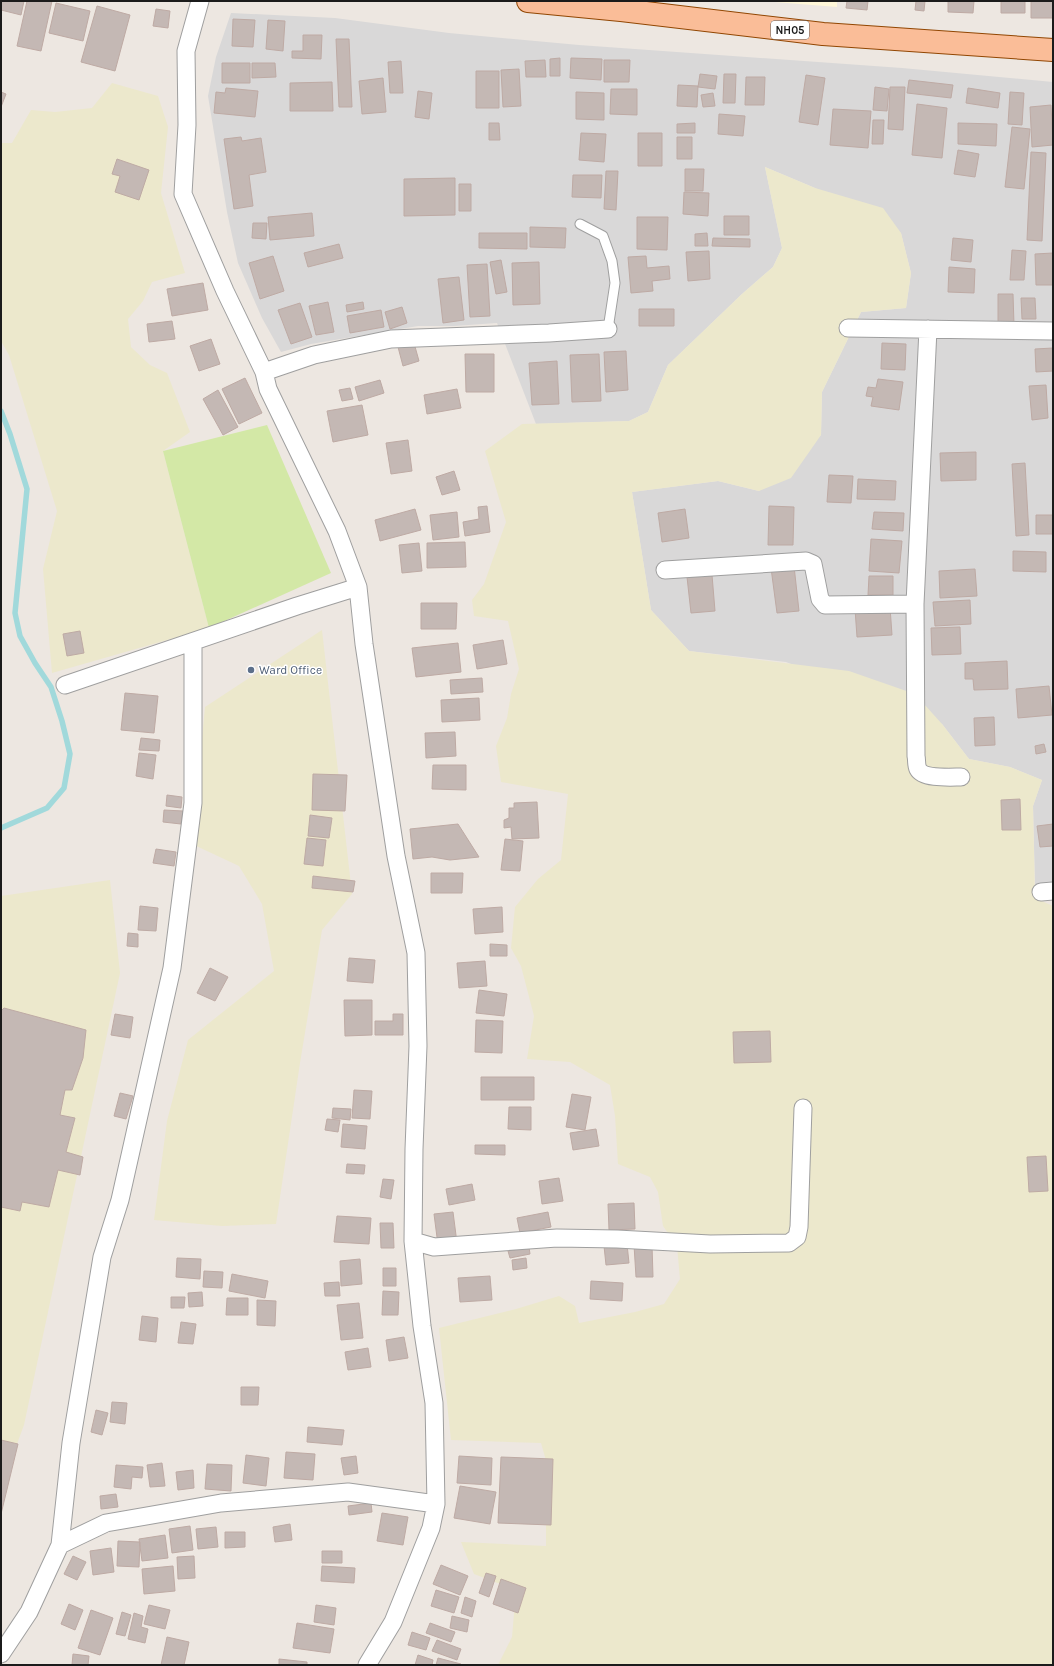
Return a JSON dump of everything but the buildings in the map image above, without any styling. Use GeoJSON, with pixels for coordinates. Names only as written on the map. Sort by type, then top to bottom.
{"type":"FeatureCollection","features":[{"type":"Feature","properties":{"kind":"main road","name":"NH05"},"geometry":{"type":"LineString","coordinates":[[528,1],[570,3],[823,34],[1053,50]]}},
{"type":"Feature","properties":{"kind":"street"},"geometry":{"type":"LineString","coordinates":[[200,1],[186,51],[186,126],[183,194],[225,291],[264,372],[268,389],[336,531],[358,587],[364,644],[396,856],[416,952],[418,1046],[414,1149],[413,1241],[422,1326],[434,1403],[436,1504],[432,1528],[393,1622],[367,1665]]}},
{"type":"Feature","properties":{"kind":"street"},"geometry":{"type":"LineString","coordinates":[[848,328],[1053,331]]}},
{"type":"Feature","properties":{"kind":"street"},"geometry":{"type":"LineString","coordinates":[[264,372],[314,355],[391,338],[549,333],[608,329]]}},
{"type":"Feature","properties":{"kind":"street"},"geometry":{"type":"LineString","coordinates":[[928,329],[915,604],[918,768],[922,774],[961,777]]}},
{"type":"Feature","properties":{"kind":"street"},"geometry":{"type":"LineString","coordinates":[[665,570],[806,561],[813,564],[820,599],[825,604],[915,604]]}},
{"type":"Feature","properties":{"kind":"street"},"geometry":{"type":"LineString","coordinates":[[65,685],[358,587]]}},
{"type":"Feature","properties":{"kind":"street"},"geometry":{"type":"LineString","coordinates":[[1,1654],[29,1612],[60,1545],[71,1443],[102,1257],[120,1200],[172,968],[193,803],[193,642]]}},
{"type":"Feature","properties":{"kind":"street"},"geometry":{"type":"LineString","coordinates":[[413,1241],[434,1247],[557,1238],[617,1239],[710,1244],[789,1243],[797,1237],[799,1227],[802,1108]]}},
{"type":"Feature","properties":{"kind":"street"},"geometry":{"type":"LineString","coordinates":[[60,1545],[106,1523],[221,1503],[348,1492],[436,1504]]}},
{"type":"Feature","properties":{"kind":"lane"},"geometry":{"type":"LineString","coordinates":[[580,224],[603,236],[612,262],[616,283],[608,329]]}},
{"type":"Feature","properties":{"kind":"shaded area"},"geometry":{"type":"Polygon","coordinates":[[[762,1],[837,1],[837,7],[762,1]]]}},
{"type":"Feature","properties":{"kind":"shaded area"},"geometry":{"type":"Polygon","coordinates":[[[231,13],[335,18],[449,33],[579,45],[902,68],[1053,82],[1053,883],[1035,885],[1033,806],[1042,780],[1010,767],[969,759],[942,724],[786,662],[689,651],[651,610],[632,492],[718,481],[759,491],[821,435],[822,392],[861,312],[906,308],[911,273],[901,233],[815,188],[765,167],[782,248],[773,267],[742,294],[668,365],[648,412],[629,421],[536,424],[497,323],[454,326],[418,326],[311,344],[281,352],[262,318],[238,263],[227,212],[208,96],[216,57],[231,13]]]}},
{"type":"Feature","properties":{"kind":"shaded area"},"geometry":{"type":"Polygon","coordinates":[[[112,83],[158,96],[168,127],[161,193],[185,273],[152,282],[143,301],[128,319],[131,347],[150,365],[167,373],[190,432],[163,451],[209,628],[52,673],[43,569],[57,511],[9,355],[1,341],[1,143],[12,143],[31,110],[55,112],[92,108],[112,83]]]}},
{"type":"Feature","properties":{"kind":"shaded area"},"geometry":{"type":"Polygon","coordinates":[[[765,167],[815,188],[883,208],[901,233],[911,273],[906,308],[861,312],[822,392],[821,435],[791,478],[759,491],[718,481],[632,492],[651,610],[689,651],[849,671],[915,694],[942,724],[969,759],[1010,767],[1042,780],[1033,806],[1035,898],[1053,906],[1053,1665],[498,1665],[512,1637],[516,1590],[474,1574],[461,1542],[546,1546],[546,1523],[553,1485],[541,1443],[451,1440],[439,1328],[516,1309],[559,1296],[575,1306],[579,1323],[635,1312],[664,1304],[680,1279],[677,1246],[663,1226],[658,1192],[650,1177],[618,1164],[615,1116],[610,1085],[570,1062],[527,1059],[534,1016],[521,966],[511,948],[515,907],[538,879],[561,860],[568,794],[501,782],[496,746],[507,718],[511,694],[519,669],[508,621],[474,616],[472,600],[484,584],[506,522],[485,451],[522,424],[629,421],[648,412],[668,365],[742,294],[773,267],[782,248],[765,167]]]}},
{"type":"Feature","properties":{"kind":"shaded area"},"geometry":{"type":"Polygon","coordinates":[[[322,630],[352,894],[322,930],[276,1224],[222,1226],[154,1220],[167,1121],[188,1040],[274,971],[262,904],[239,866],[192,844],[205,707],[322,630]]]}},
{"type":"Feature","properties":{"kind":"shaded area"},"geometry":{"type":"Polygon","coordinates":[[[110,880],[120,973],[24,1425],[1,1487],[1,896],[110,880]]]}},
{"type":"Feature","properties":{"kind":"green space"},"geometry":{"type":"Polygon","coordinates":[[[267,425],[331,573],[209,628],[163,451],[267,425]]]}},
{"type":"Feature","properties":{"kind":"waterway"},"geometry":{"type":"LineString","coordinates":[[1,411],[10,434],[27,489],[15,613],[20,636],[35,663],[51,687],[62,721],[70,754],[64,788],[47,808],[1,828]]}},
{"type":"Feature","properties":{"kind":"place","name":"Ward Office"},"geometry":{"type":"Point","coordinates":[251,670]}}]}
